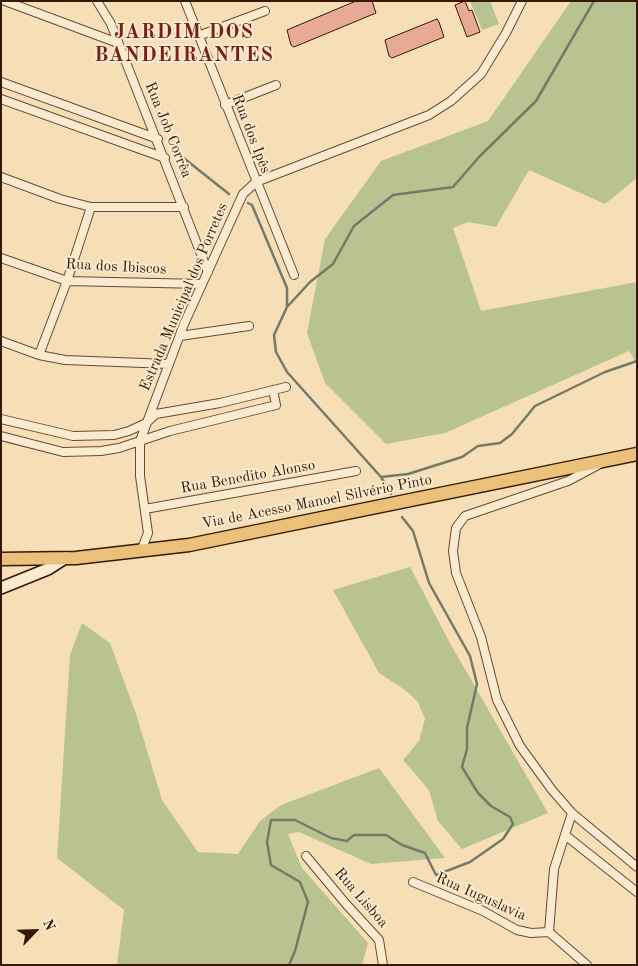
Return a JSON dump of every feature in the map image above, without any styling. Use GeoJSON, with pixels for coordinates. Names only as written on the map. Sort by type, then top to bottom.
{"type":"FeatureCollection","features":[{"type":"Feature","properties":{"kind":"main road","name":"Via de Acesso Manoel Silvério Pinto"},"geometry":{"type":"LineString","coordinates":[[1,558],[65,558],[141,551],[204,542],[637,454]]}},
{"type":"Feature","properties":{"kind":"street"},"geometry":{"type":"LineString","coordinates":[[5,1],[118,43]]}},
{"type":"Feature","properties":{"kind":"street","name":"Rua Job Corrêa"},"geometry":{"type":"LineString","coordinates":[[97,1],[111,24],[158,139],[208,272]]}},
{"type":"Feature","properties":{"kind":"street","name":"Rua dos Ipês"},"geometry":{"type":"LineString","coordinates":[[185,1],[294,275]]}},
{"type":"Feature","properties":{"kind":"street","name":"Estrada Municipal dos Porretes"},"geometry":{"type":"LineString","coordinates":[[141,551],[148,533],[140,476],[140,441],[180,336],[243,194],[256,182],[429,116],[451,101],[481,74],[506,33],[522,1]]}},
{"type":"Feature","properties":{"kind":"street"},"geometry":{"type":"LineString","coordinates":[[198,36],[265,11]]}},
{"type":"Feature","properties":{"kind":"street"},"geometry":{"type":"LineString","coordinates":[[1,82],[158,139]]}},
{"type":"Feature","properties":{"kind":"street"},"geometry":{"type":"LineString","coordinates":[[225,105],[276,85]]}},
{"type":"Feature","properties":{"kind":"street"},"geometry":{"type":"LineString","coordinates":[[1,99],[164,158]]}},
{"type":"Feature","properties":{"kind":"street"},"geometry":{"type":"LineString","coordinates":[[1,177],[60,199],[91,207],[184,207]]}},
{"type":"Feature","properties":{"kind":"street"},"geometry":{"type":"LineString","coordinates":[[39,355],[67,281],[91,207]]}},
{"type":"Feature","properties":{"kind":"street","name":"Rua dos Ibiscos"},"geometry":{"type":"LineString","coordinates":[[1,258],[67,281],[202,284]]}},
{"type":"Feature","properties":{"kind":"street"},"geometry":{"type":"LineString","coordinates":[[180,336],[249,326]]}},
{"type":"Feature","properties":{"kind":"street"},"geometry":{"type":"LineString","coordinates":[[1,341],[39,355],[65,360],[169,364]]}},
{"type":"Feature","properties":{"kind":"street"},"geometry":{"type":"LineString","coordinates":[[1,419],[47,432],[73,436],[114,435],[129,431],[146,423],[156,414],[220,403],[286,387]]}},
{"type":"Feature","properties":{"kind":"street"},"geometry":{"type":"LineString","coordinates":[[1,436],[44,448],[74,452],[101,451],[170,431],[276,405],[273,390]]}},
{"type":"Feature","properties":{"kind":"street"},"geometry":{"type":"LineString","coordinates":[[44,448],[47,432]]}},
{"type":"Feature","properties":{"kind":"street"},"geometry":{"type":"LineString","coordinates":[[73,436],[74,452]]}},
{"type":"Feature","properties":{"kind":"street"},"geometry":{"type":"LineString","coordinates":[[603,460],[586,473],[568,481],[473,511],[465,516],[456,528],[453,551],[456,573],[481,637],[501,712],[536,769],[572,813],[637,867]]}},
{"type":"Feature","properties":{"kind":"street","name":"Rua Benedito Alonso"},"geometry":{"type":"LineString","coordinates":[[145,509],[356,471]]}},
{"type":"Feature","properties":{"kind":"street"},"geometry":{"type":"LineString","coordinates":[[1,588],[48,569],[65,558]]}},
{"type":"Feature","properties":{"kind":"street"},"geometry":{"type":"LineString","coordinates":[[572,813],[554,870],[549,932],[587,965]]}},
{"type":"Feature","properties":{"kind":"street"},"geometry":{"type":"LineString","coordinates":[[565,834],[637,892]]}},
{"type":"Feature","properties":{"kind":"street","name":"Rua Lisboa"},"geometry":{"type":"LineString","coordinates":[[306,856],[379,940],[383,965]]}},
{"type":"Feature","properties":{"kind":"street","name":"Rua Iuguslavia"},"geometry":{"type":"LineString","coordinates":[[413,882],[483,911],[518,930],[531,933],[549,932]]}},
{"type":"Feature","properties":{"kind":"green space"},"geometry":{"type":"Polygon","coordinates":[[[470,1],[490,1],[499,24],[482,30],[470,1]]]}},
{"type":"Feature","properties":{"kind":"green space"},"geometry":{"type":"Polygon","coordinates":[[[571,1],[637,1],[637,178],[605,204],[529,170],[496,227],[468,222],[453,228],[481,311],[637,282],[637,364],[629,351],[445,433],[386,444],[325,383],[307,333],[325,239],[381,161],[488,121],[571,1]]]}},
{"type":"Feature","properties":{"kind":"green space"},"geometry":{"type":"Polygon","coordinates":[[[410,567],[451,645],[548,813],[462,849],[438,821],[429,790],[403,760],[419,741],[425,719],[418,702],[405,690],[379,673],[333,590],[410,567]]]}},
{"type":"Feature","properties":{"kind":"green space"},"geometry":{"type":"Polygon","coordinates":[[[82,623],[110,643],[136,714],[162,800],[198,852],[238,854],[260,821],[281,805],[379,768],[445,858],[371,864],[299,832],[288,834],[302,868],[368,943],[362,965],[117,965],[124,910],[57,858],[70,655],[82,623]]]}},
{"type":"Feature","properties":{"kind":"building"},"geometry":{"type":"Polygon","coordinates":[[[356,1],[372,1],[376,13],[294,47],[291,45],[287,30],[356,1]]]}},
{"type":"Feature","properties":{"kind":"building"},"geometry":{"type":"Polygon","coordinates":[[[465,1],[469,11],[472,10],[480,32],[467,37],[455,5],[465,1]]]}},
{"type":"Feature","properties":{"kind":"building"},"geometry":{"type":"Polygon","coordinates":[[[437,19],[444,37],[392,58],[389,56],[385,40],[437,19]]]}},
{"type":"Feature","properties":{"kind":"waterway"},"geometry":{"type":"LineString","coordinates":[[287,307],[310,282],[333,264],[354,226],[393,195],[453,187],[479,157],[536,101],[594,1]]}},
{"type":"Feature","properties":{"kind":"waterway"},"geometry":{"type":"LineString","coordinates":[[176,152],[229,194]]}},
{"type":"Feature","properties":{"kind":"waterway"},"geometry":{"type":"LineString","coordinates":[[248,203],[252,205],[287,288],[287,307],[274,335],[276,352],[287,372],[381,477],[391,494]]}},
{"type":"Feature","properties":{"kind":"waterway"},"geometry":{"type":"LineString","coordinates":[[381,477],[408,474],[462,457],[478,446],[500,443],[512,434],[535,406],[605,372],[637,361]]}},
{"type":"Feature","properties":{"kind":"waterway"},"geometry":{"type":"LineString","coordinates":[[289,965],[295,951],[308,902],[300,882],[271,865],[267,842],[271,820],[295,820],[331,838],[347,841],[354,835],[386,835],[402,845],[425,853],[436,875],[470,862],[503,839],[513,824],[510,817],[491,806],[478,793],[462,767],[467,749],[467,728],[477,684],[470,656],[429,583],[413,531],[402,517]]}},
{"type":"Feature","properties":{"kind":"district","name":"JARDIM DOS BANDEIRANTES"},"geometry":{"type":"Point","coordinates":[184,44]}}]}
